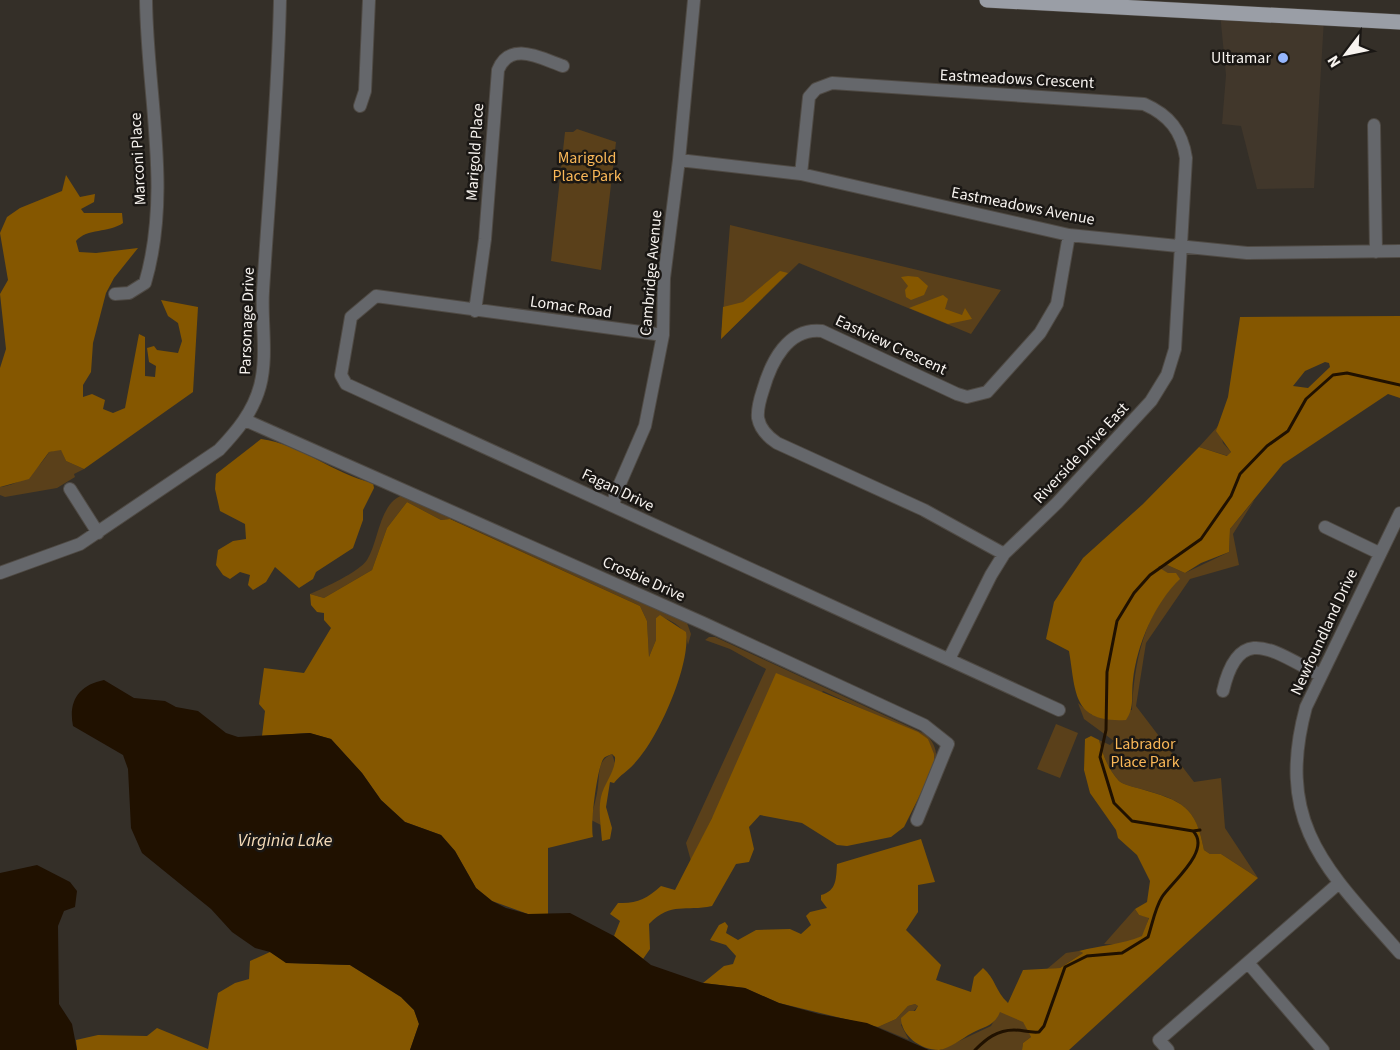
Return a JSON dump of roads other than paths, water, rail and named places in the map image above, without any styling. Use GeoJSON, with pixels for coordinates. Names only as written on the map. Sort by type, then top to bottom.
{"type":"FeatureCollection","features":[{"type":"Feature","properties":{"kind":"main road"},"geometry":{"type":"LineString","coordinates":[[987,0],[1400,22]]}},
{"type":"Feature","properties":{"kind":"street","name":"Marconi Place"},"geometry":{"type":"LineString","coordinates":[[115,294],[129,293],[145,283],[154,254],[158,194],[146,0]]}},
{"type":"Feature","properties":{"kind":"street","name":"Parsonage Drive"},"geometry":{"type":"LineString","coordinates":[[0,573],[63,553],[98,533],[219,450],[245,420],[261,385],[263,292],[280,0]]}},
{"type":"Feature","properties":{"kind":"street"},"geometry":{"type":"LineString","coordinates":[[360,106],[366,91],[369,0]]}},
{"type":"Feature","properties":{"kind":"street","name":"Cambridge Avenue"},"geometry":{"type":"LineString","coordinates":[[614,505],[615,495],[645,426],[663,335],[664,278],[679,160],[694,0]]}},
{"type":"Feature","properties":{"kind":"street","name":"Marigold Place"},"geometry":{"type":"LineString","coordinates":[[475,311],[485,239],[498,70],[509,55],[521,52],[563,66]]}},
{"type":"Feature","properties":{"kind":"street","name":"Eastmeadows Crescent"},"geometry":{"type":"LineString","coordinates":[[801,174],[809,97],[816,89],[832,83],[1144,104],[1161,111],[1175,126],[1184,143],[1186,158],[1181,247]]}},
{"type":"Feature","properties":{"kind":"street"},"geometry":{"type":"LineString","coordinates":[[1374,125],[1376,252]]}},
{"type":"Feature","properties":{"kind":"street","name":"Eastmeadows Avenue"},"geometry":{"type":"LineString","coordinates":[[679,160],[801,174],[1069,236],[1247,254],[1400,251]]}},
{"type":"Feature","properties":{"kind":"street","name":"Eastview Crescent"},"geometry":{"type":"LineString","coordinates":[[1004,554],[924,510],[777,443],[768,437],[761,427],[758,416],[759,403],[767,376],[780,350],[796,336],[811,330],[822,331],[957,394],[978,397],[987,392],[1050,319],[1061,289],[1069,236]]}},
{"type":"Feature","properties":{"kind":"street","name":"Riverside Drive East"},"geometry":{"type":"LineString","coordinates":[[948,659],[1004,554],[1079,481],[1151,401],[1161,385],[1175,349],[1181,247]]}},
{"type":"Feature","properties":{"kind":"street","name":"Fagan Drive"},"geometry":{"type":"LineString","coordinates":[[475,311],[376,297],[351,317],[341,375],[346,384],[614,505],[633,518],[1059,710]]}},
{"type":"Feature","properties":{"kind":"street","name":"Lomac Road"},"geometry":{"type":"LineString","coordinates":[[475,311],[663,335]]}},
{"type":"Feature","properties":{"kind":"street","name":"Crosbie Drive"},"geometry":{"type":"LineString","coordinates":[[245,420],[703,623],[924,725],[948,744],[917,820]]}},
{"type":"Feature","properties":{"kind":"street"},"geometry":{"type":"LineString","coordinates":[[70,489],[98,533]]}},
{"type":"Feature","properties":{"kind":"street","name":"Newfoundland Drive"},"geometry":{"type":"LineString","coordinates":[[1400,513],[1320,675],[1301,726],[1296,759],[1297,792],[1305,827],[1317,852],[1339,883],[1400,953]]}},
{"type":"Feature","properties":{"kind":"street"},"geometry":{"type":"LineString","coordinates":[[1325,527],[1379,553]]}},
{"type":"Feature","properties":{"kind":"street"},"geometry":{"type":"LineString","coordinates":[[1223,691],[1228,668],[1242,650],[1257,647],[1274,652],[1320,675]]}},
{"type":"Feature","properties":{"kind":"street"},"geometry":{"type":"LineString","coordinates":[[1168,1050],[1159,1040],[1249,964],[1339,883]]}},
{"type":"Feature","properties":{"kind":"street"},"geometry":{"type":"LineString","coordinates":[[1249,964],[1323,1050]]}},
{"type":"Feature","properties":{"kind":"water","name":"Virginia Lake"},"geometry":{"type":"Polygon","coordinates":[[[104,680],[134,698],[165,701],[176,707],[198,711],[226,733],[238,737],[310,733],[331,739],[362,773],[381,800],[405,822],[441,835],[455,851],[476,888],[492,901],[506,908],[528,914],[570,913],[614,936],[651,965],[703,983],[745,988],[779,1003],[819,1014],[867,1023],[929,1050],[410,1050],[419,1024],[414,1010],[401,997],[350,965],[286,963],[270,952],[255,948],[232,932],[211,909],[142,853],[131,828],[128,769],[123,755],[73,726],[72,709],[77,696],[88,686],[104,680]]]}},
{"type":"Feature","properties":{"kind":"water"},"geometry":{"type":"Polygon","coordinates":[[[37,865],[70,882],[77,891],[75,907],[64,911],[58,926],[59,1004],[72,1024],[77,1050],[0,1050],[0,873],[37,865]]]}},
{"type":"Feature","properties":{"kind":"waterway"},"geometry":{"type":"LineString","coordinates":[[975,1050],[997,1033],[1014,1030],[1039,1032],[1044,1026],[1065,967],[1087,956],[1122,953],[1148,937],[1162,897],[1188,866],[1198,847],[1198,839],[1193,831],[1132,821],[1114,803],[1100,757],[1106,730],[1107,672],[1117,621],[1134,593],[1150,575],[1201,539],[1231,496],[1240,474],[1267,446],[1288,431],[1306,399],[1333,375],[1347,373],[1400,385]]}},
{"type":"Feature","properties":{"kind":"waterway"},"geometry":{"type":"LineString","coordinates":[[1193,831],[1200,830]]}},
{"type":"Feature","properties":{"kind":"place","name":"Ultramar"},"geometry":{"type":"Point","coordinates":[1283,58]}},
{"type":"Feature","properties":{"kind":"park label","name":"Marigold Place Park"},"geometry":{"type":"Point","coordinates":[587,167]}},
{"type":"Feature","properties":{"kind":"park label","name":"Labrador Place Park"},"geometry":{"type":"Point","coordinates":[1145,753]}}]}
